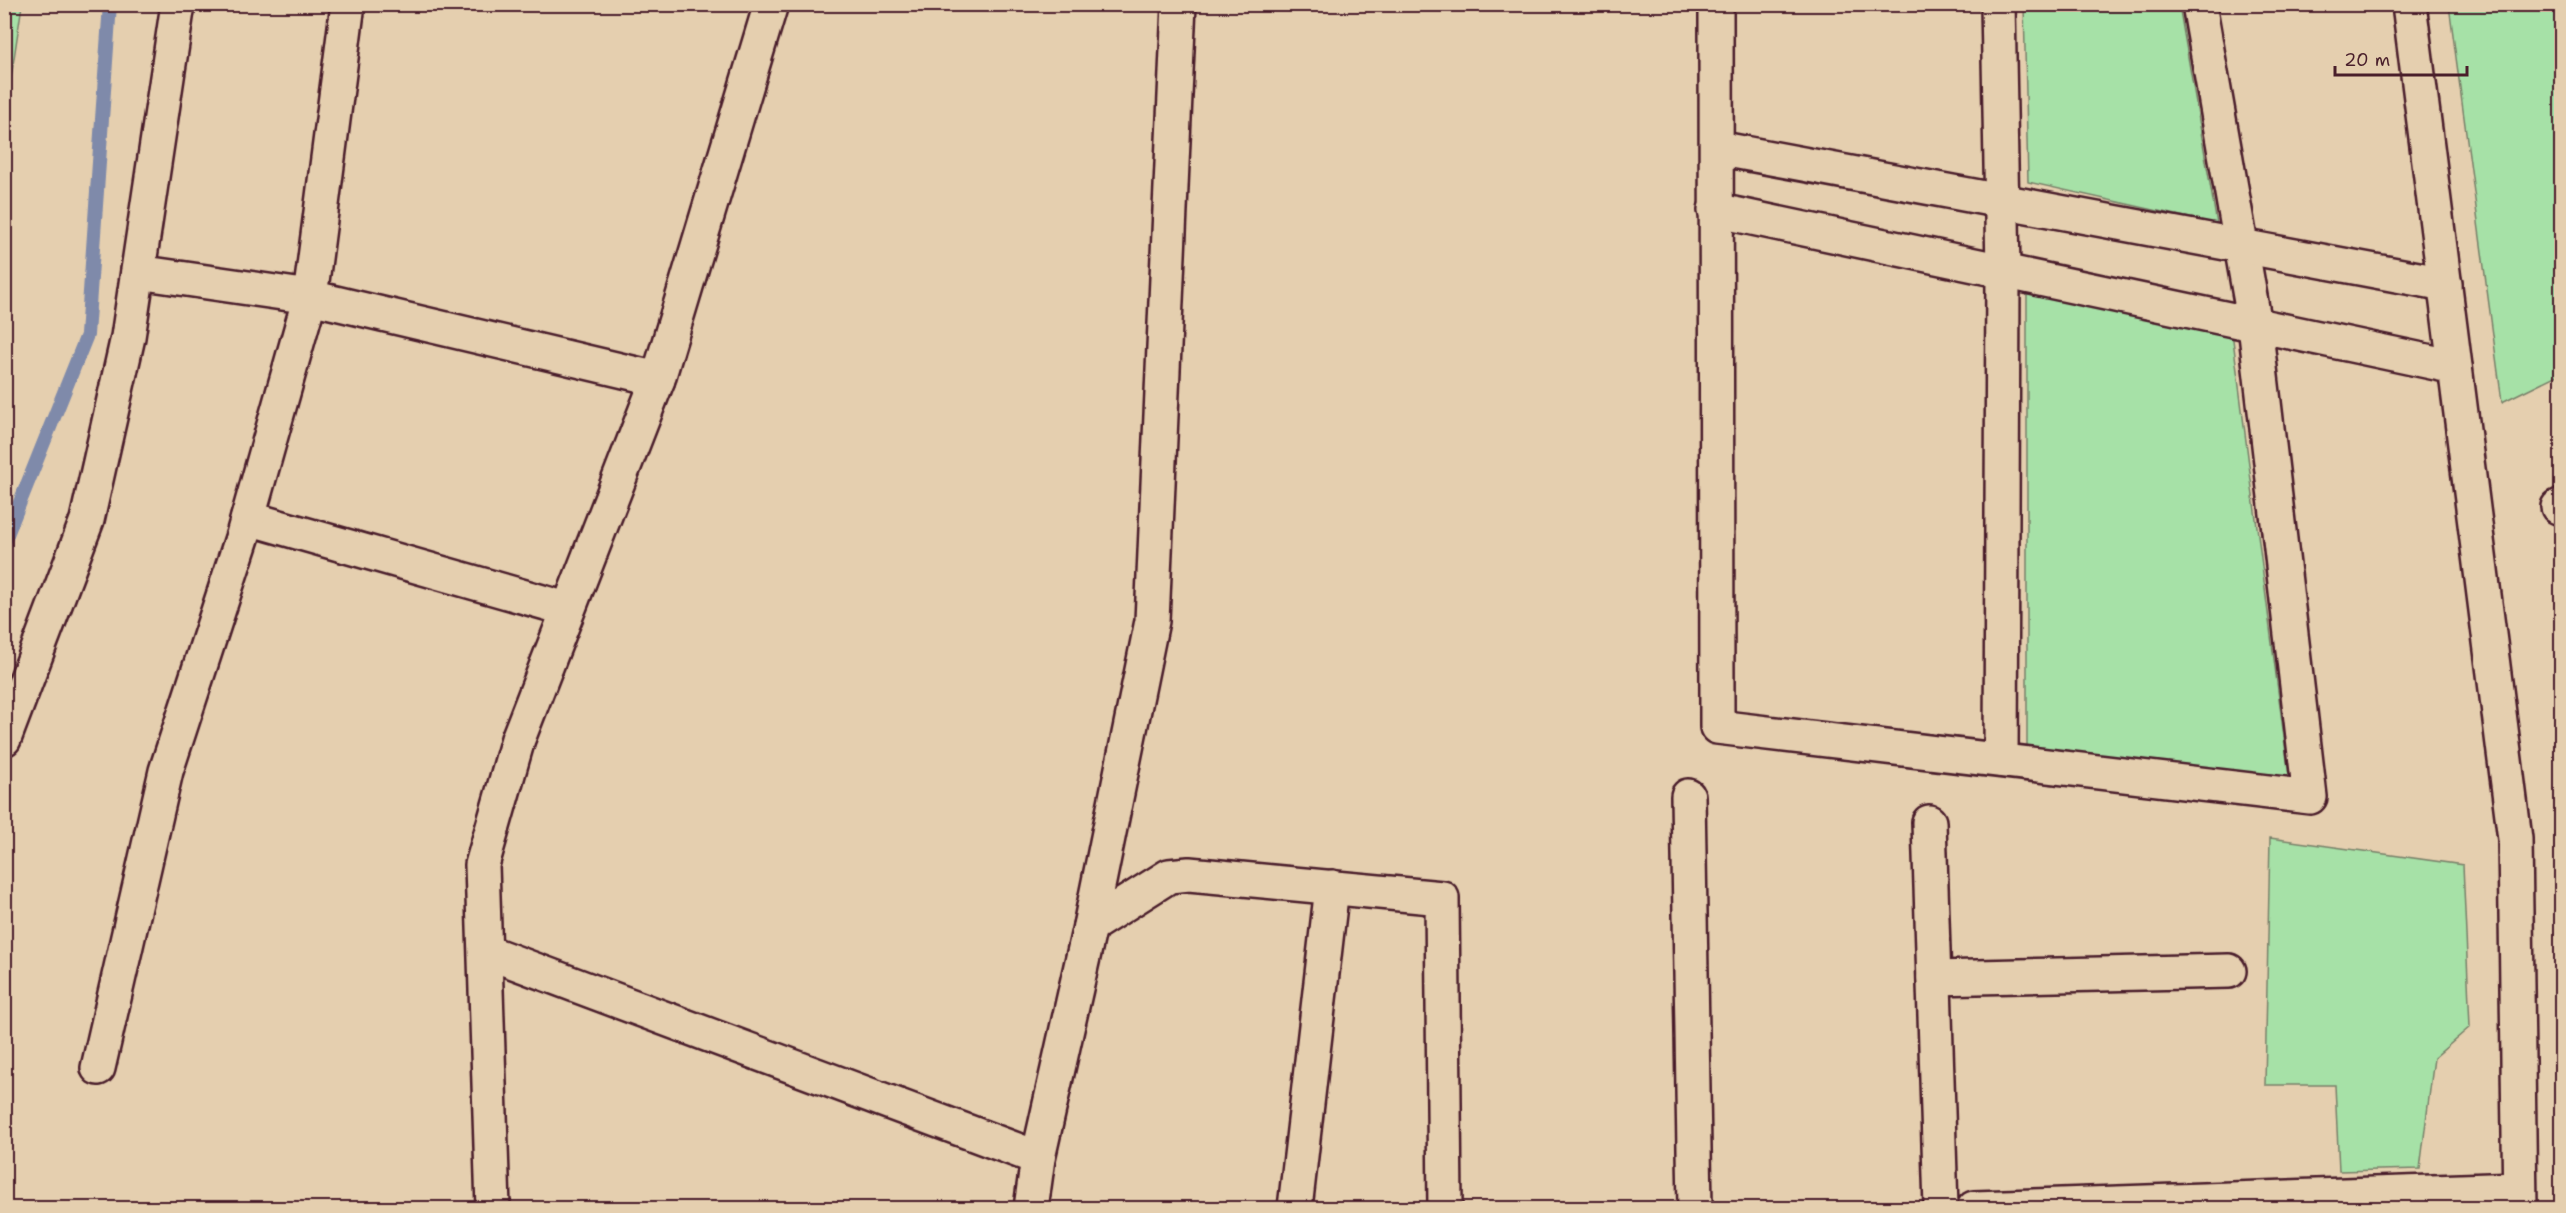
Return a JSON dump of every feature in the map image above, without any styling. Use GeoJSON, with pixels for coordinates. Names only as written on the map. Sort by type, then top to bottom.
{"type":"FeatureCollection","features":[{"type":"Feature","properties":{"kind":"street"},"geometry":{"type":"LineString","coordinates":[[4,739],[87,520],[128,338],[178,4]]}},
{"type":"Feature","properties":{"kind":"street"},"geometry":{"type":"LineString","coordinates":[[98,1068],[166,771],[248,518],[310,297],[348,4]]}},
{"type":"Feature","properties":{"kind":"street"},"geometry":{"type":"LineString","coordinates":[[493,1209],[487,952],[482,865],[518,739],[658,379],[771,4]]}},
{"type":"Feature","properties":{"kind":"street"},"geometry":{"type":"LineString","coordinates":[[1031,1209],[1038,1158],[1090,926],[1152,621],[1179,4]]}},
{"type":"Feature","properties":{"kind":"street"},"geometry":{"type":"LineString","coordinates":[[1716,4],[1717,727],[2310,797],[2255,325],[2199,4]]}},
{"type":"Feature","properties":{"kind":"street"},"geometry":{"type":"LineString","coordinates":[[1998,4],[2003,271],[2001,760]]}},
{"type":"Feature","properties":{"kind":"street"},"geometry":{"type":"LineString","coordinates":[[1974,1209],[2519,1199],[2515,839],[2409,4]]}},
{"type":"Feature","properties":{"kind":"street"},"geometry":{"type":"LineString","coordinates":[[1717,148],[2445,284]]}},
{"type":"Feature","properties":{"kind":"street"},"geometry":{"type":"LineString","coordinates":[[1715,210],[2455,367]]}},
{"type":"Feature","properties":{"kind":"street"},"geometry":{"type":"LineString","coordinates":[[138,272],[310,297],[658,379]]}},
{"type":"Feature","properties":{"kind":"street"},"geometry":{"type":"LineString","coordinates":[[248,518],[567,609]]}},
{"type":"Feature","properties":{"kind":"street"},"geometry":{"type":"LineString","coordinates":[[1688,796],[1695,1209]]}},
{"type":"Feature","properties":{"kind":"street"},"geometry":{"type":"LineString","coordinates":[[1929,822],[1941,1209]]}},
{"type":"Feature","properties":{"kind":"street"},"geometry":{"type":"LineString","coordinates":[[1090,926],[1169,876],[1189,874],[1442,898],[1445,1209]]}},
{"type":"Feature","properties":{"kind":"street"},"geometry":{"type":"LineString","coordinates":[[1295,1209],[1332,887]]}},
{"type":"Feature","properties":{"kind":"street"},"geometry":{"type":"LineString","coordinates":[[487,952],[1038,1158]]}},
{"type":"Feature","properties":{"kind":"street"},"geometry":{"type":"LineString","coordinates":[[1934,978],[2229,971]]}},
{"type":"Feature","properties":{"kind":"green space"},"geometry":{"type":"Polygon","coordinates":[[[4,5],[22,5],[5,118],[4,5]]]}},
{"type":"Feature","properties":{"kind":"green space"},"geometry":{"type":"Polygon","coordinates":[[[2024,5],[2179,5],[2217,224],[2028,182],[2024,5]]]}},
{"type":"Feature","properties":{"kind":"green space"},"geometry":{"type":"Polygon","coordinates":[[[2449,5],[2561,5],[2561,373],[2502,402],[2449,5]]]}},
{"type":"Feature","properties":{"kind":"green space"},"geometry":{"type":"Polygon","coordinates":[[[2027,292],[2232,332],[2290,784],[2027,747],[2027,292]]]}},
{"type":"Feature","properties":{"kind":"green space"},"geometry":{"type":"Polygon","coordinates":[[[2270,838],[2463,865],[2470,1027],[2434,1058],[2420,1169],[2339,1171],[2335,1085],[2265,1085],[2270,838]]]}},
{"type":"Feature","properties":{"kind":"waterway"},"geometry":{"type":"LineString","coordinates":[[4,542],[87,335],[110,4]]}}]}
